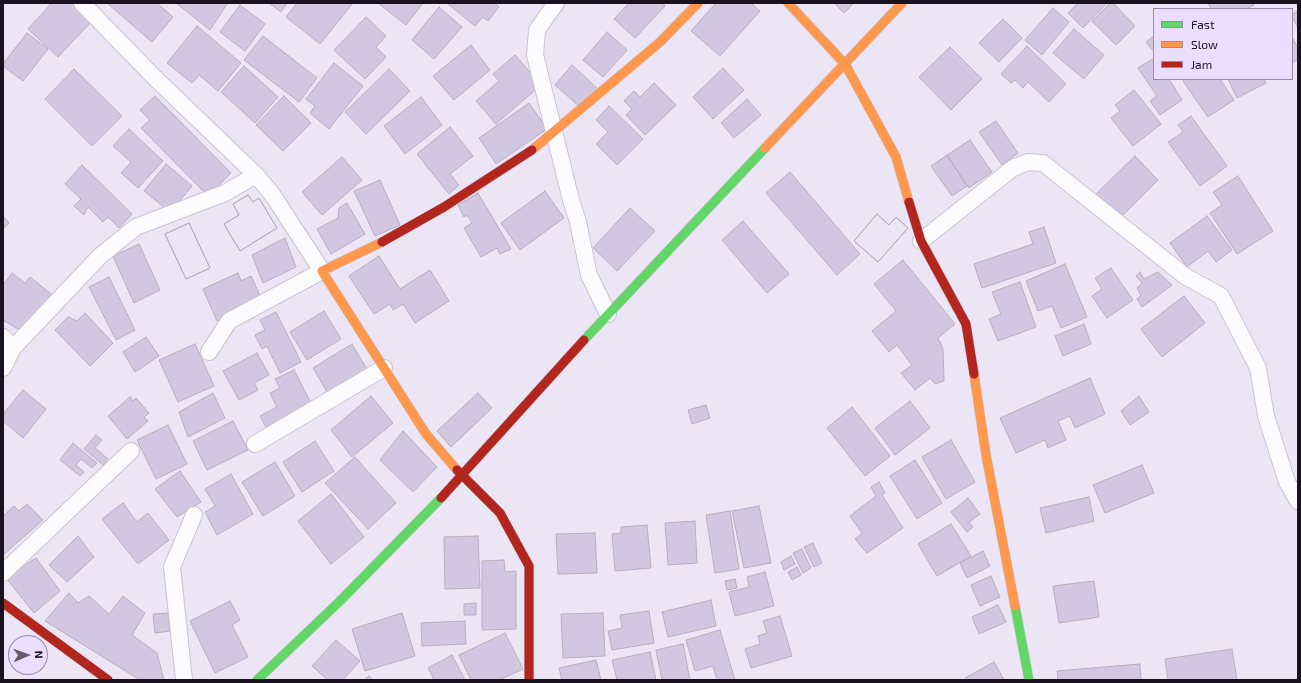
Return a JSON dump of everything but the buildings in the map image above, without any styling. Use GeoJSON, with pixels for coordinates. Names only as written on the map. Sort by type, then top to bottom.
{"type":"FeatureCollection","features":[{"type":"Feature","properties":{"kind":"street"},"geometry":{"type":"LineString","coordinates":[[82,3],[155,78],[256,176],[272,194],[426,434],[442,451],[462,477],[500,513],[529,566],[529,680]]}},
{"type":"Feature","properties":{"kind":"street"},"geometry":{"type":"LineString","coordinates":[[556,3],[537,30],[535,55],[556,133],[571,200],[578,222],[589,275],[608,314]]}},
{"type":"Feature","properties":{"kind":"street"},"geometry":{"type":"LineString","coordinates":[[209,352],[229,321],[322,271],[381,243],[444,207],[512,164],[556,133],[660,42],[698,3]]}},
{"type":"Feature","properties":{"kind":"street"},"geometry":{"type":"LineString","coordinates":[[788,3],[845,64],[896,157],[921,241],[966,324],[986,455],[1029,680]]}},
{"type":"Feature","properties":{"kind":"street"},"geometry":{"type":"LineString","coordinates":[[258,680],[340,601],[462,477],[608,314],[902,3]]}},
{"type":"Feature","properties":{"kind":"street"},"geometry":{"type":"LineString","coordinates":[[921,241],[1013,168],[1028,162],[1043,163],[1185,276],[1222,296],[1258,368],[1266,416],[1288,482],[1298,501]]}},
{"type":"Feature","properties":{"kind":"street"},"geometry":{"type":"LineString","coordinates":[[3,368],[8,342],[100,256],[136,227],[225,193],[256,176]]}},
{"type":"Feature","properties":{"kind":"street"},"geometry":{"type":"LineString","coordinates":[[255,444],[384,368]]}},
{"type":"Feature","properties":{"kind":"street"},"geometry":{"type":"LineString","coordinates":[[3,573],[131,451]]}},
{"type":"Feature","properties":{"kind":"street"},"geometry":{"type":"LineString","coordinates":[[184,680],[172,567],[194,515]]}},
{"type":"Feature","properties":{"kind":"street"},"geometry":{"type":"LineString","coordinates":[[3,603],[108,680]]}},
{"type":"Feature","properties":{"kind":"traffic: fast"},"geometry":{"type":"LineString","coordinates":[[584,340],[765,148]]}},
{"type":"Feature","properties":{"kind":"traffic: fast"},"geometry":{"type":"LineString","coordinates":[[257,680],[340,601],[441,498]]}},
{"type":"Feature","properties":{"kind":"traffic: fast"},"geometry":{"type":"LineString","coordinates":[[1015,606],[1029,680]]}},
{"type":"Feature","properties":{"kind":"traffic: slow"},"geometry":{"type":"LineString","coordinates":[[532,150],[660,42],[698,3]]}},
{"type":"Feature","properties":{"kind":"traffic: slow"},"geometry":{"type":"LineString","coordinates":[[788,3],[845,64],[896,157],[909,202]]}},
{"type":"Feature","properties":{"kind":"traffic: slow"},"geometry":{"type":"LineString","coordinates":[[765,148],[902,3]]}},
{"type":"Feature","properties":{"kind":"traffic: slow"},"geometry":{"type":"LineString","coordinates":[[382,242],[322,271],[426,434],[457,470]]}},
{"type":"Feature","properties":{"kind":"traffic: slow"},"geometry":{"type":"LineString","coordinates":[[974,374],[986,455],[1015,606]]}},
{"type":"Feature","properties":{"kind":"traffic: jam"},"geometry":{"type":"LineString","coordinates":[[382,242],[444,207],[532,150]]}},
{"type":"Feature","properties":{"kind":"traffic: jam"},"geometry":{"type":"LineString","coordinates":[[909,202],[921,241],[966,324],[974,374]]}},
{"type":"Feature","properties":{"kind":"traffic: jam"},"geometry":{"type":"LineString","coordinates":[[441,498],[584,340]]}},
{"type":"Feature","properties":{"kind":"traffic: jam"},"geometry":{"type":"LineString","coordinates":[[457,470],[500,513],[529,566],[529,680]]}},
{"type":"Feature","properties":{"kind":"traffic: jam"},"geometry":{"type":"LineString","coordinates":[[3,603],[108,680]]}}]}
